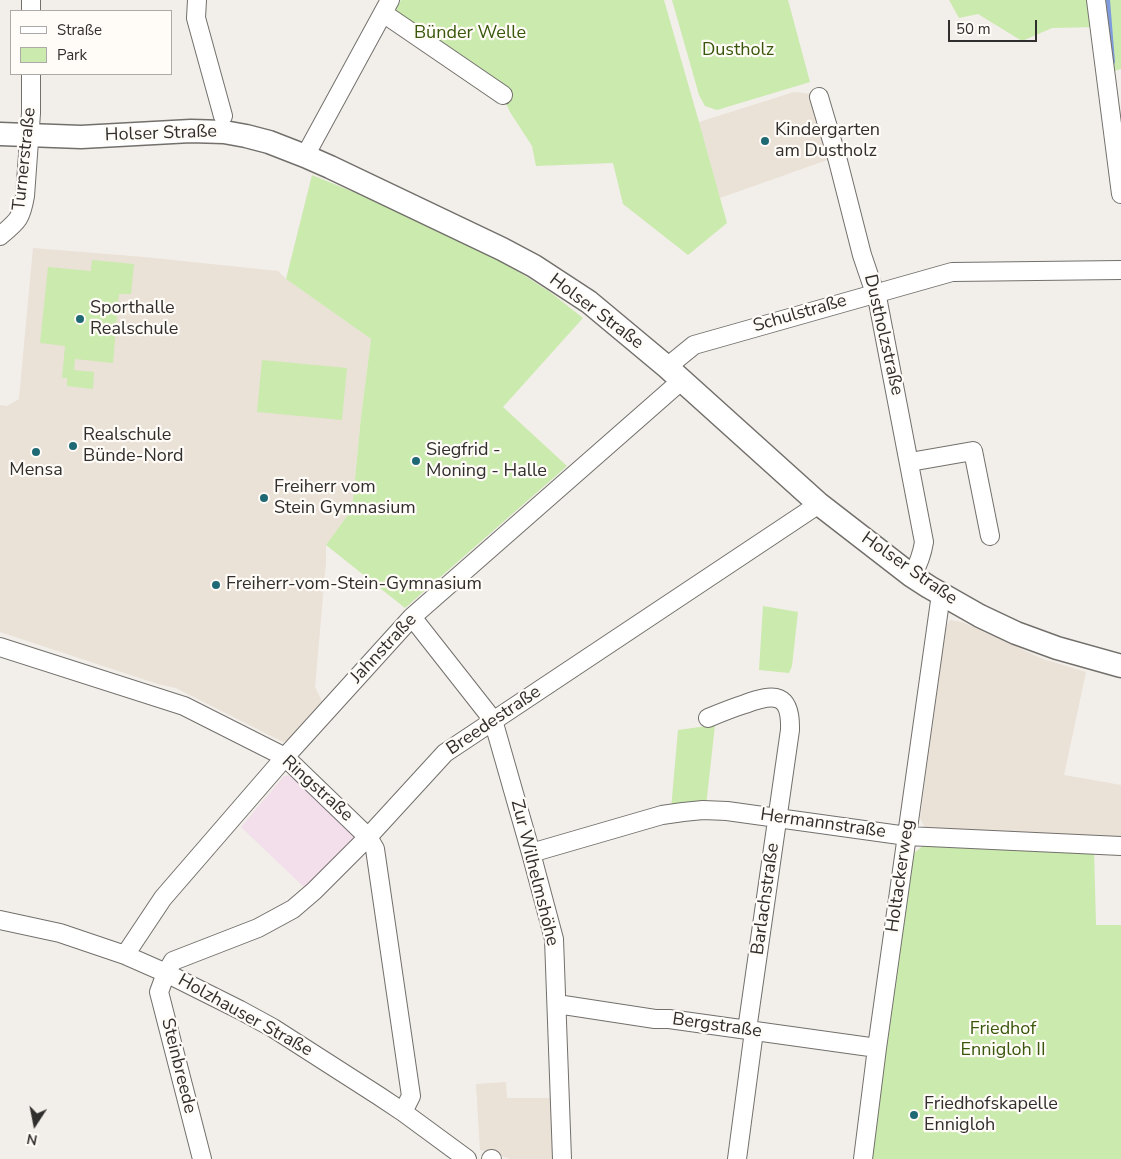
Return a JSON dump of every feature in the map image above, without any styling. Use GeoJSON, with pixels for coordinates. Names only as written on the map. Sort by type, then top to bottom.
{"type":"FeatureCollection","features":[{"type":"Feature","properties":{"kind":"main road","name":"Holser Straße"},"geometry":{"type":"LineString","coordinates":[[0,134],[81,137],[191,131],[224,132],[246,136],[269,142],[305,156],[502,249],[534,266],[589,302],[674,374],[819,504],[912,576],[980,616],[1016,633],[1057,648],[1121,666]]}},
{"type":"Feature","properties":{"kind":"street"},"geometry":{"type":"LineString","coordinates":[[196,0],[196,18],[223,116]]}},
{"type":"Feature","properties":{"kind":"street"},"geometry":{"type":"LineString","coordinates":[[1096,0],[1121,194]]}},
{"type":"Feature","properties":{"kind":"street"},"geometry":{"type":"LineString","coordinates":[[305,156],[387,6],[503,95]]}},
{"type":"Feature","properties":{"kind":"street","name":"Turnerstraße"},"geometry":{"type":"LineString","coordinates":[[0,236],[18,220],[23,208],[31,113],[31,75]]}},
{"type":"Feature","properties":{"kind":"street","name":"Dustholzstraße"},"geometry":{"type":"LineString","coordinates":[[819,97],[838,160],[862,255],[878,302],[910,462],[924,542],[918,565],[912,576]]}},
{"type":"Feature","properties":{"kind":"street","name":"Schulstraße"},"geometry":{"type":"LineString","coordinates":[[674,374],[694,344],[952,272],[1121,270]]}},
{"type":"Feature","properties":{"kind":"street","name":"Jahnstraße"},"geometry":{"type":"LineString","coordinates":[[125,955],[163,898],[285,757],[412,617],[674,374]]}},
{"type":"Feature","properties":{"kind":"street"},"geometry":{"type":"LineString","coordinates":[[910,462],[973,451],[990,536]]}},
{"type":"Feature","properties":{"kind":"street","name":"Breedestraße"},"geometry":{"type":"LineString","coordinates":[[166,973],[173,961],[258,928],[293,909],[314,891],[368,836],[445,753],[819,504]]}},
{"type":"Feature","properties":{"kind":"street","name":"Holtackerweg"},"geometry":{"type":"LineString","coordinates":[[864,1159],[877,1048],[941,594]]}},
{"type":"Feature","properties":{"kind":"street","name":"Zur Wilhelmshöhe"},"geometry":{"type":"LineString","coordinates":[[412,617],[493,720],[531,853],[554,939],[562,1159]]}},
{"type":"Feature","properties":{"kind":"street","name":"Ringstraße"},"geometry":{"type":"LineString","coordinates":[[0,647],[184,706],[285,757],[368,836],[375,849],[411,1096],[403,1112]]}},
{"type":"Feature","properties":{"kind":"street","name":"Barlachstraße"},"geometry":{"type":"LineString","coordinates":[[708,718],[769,697],[777,697],[784,702],[789,714],[790,730],[751,1030],[737,1159]]}},
{"type":"Feature","properties":{"kind":"street","name":"Hermannstraße"},"geometry":{"type":"LineString","coordinates":[[531,853],[662,816],[703,810],[727,811],[907,836],[1121,846]]}},
{"type":"Feature","properties":{"kind":"street","name":"Holzhauser Straße"},"geometry":{"type":"LineString","coordinates":[[0,920],[60,933],[125,955],[240,1010],[274,1028],[403,1112],[467,1159]]}},
{"type":"Feature","properties":{"kind":"street","name":"Steinbreede"},"geometry":{"type":"LineString","coordinates":[[166,973],[160,992],[202,1159]]}},
{"type":"Feature","properties":{"kind":"street","name":"Bergstraße"},"geometry":{"type":"LineString","coordinates":[[557,1004],[877,1048]]}},
{"type":"Feature","properties":{"kind":"shaded area","name":"Kindergarten am Dustholz"},"geometry":{"type":"Polygon","coordinates":[[[794,92],[813,94],[830,159],[720,198],[699,122],[794,92]]]}},
{"type":"Feature","properties":{"kind":"shaded area"},"geometry":{"type":"Polygon","coordinates":[[[33,248],[278,271],[286,279],[371,339],[352,509],[326,545],[315,687],[323,703],[294,738],[283,742],[176,688],[158,684],[0,632],[0,405],[7,406],[19,399],[33,248]]]}},
{"type":"Feature","properties":{"kind":"shaded area"},"geometry":{"type":"Polygon","coordinates":[[[950,620],[962,622],[1043,659],[1086,672],[1064,775],[1121,785],[1121,839],[930,829],[924,826],[920,818],[946,627],[950,620]]]}},
{"type":"Feature","properties":{"kind":"shaded area"},"geometry":{"type":"Polygon","coordinates":[[[294,775],[359,833],[307,890],[241,827],[284,776],[294,775]]]}},
{"type":"Feature","properties":{"kind":"shaded area"},"geometry":{"type":"Polygon","coordinates":[[[506,1082],[507,1098],[554,1098],[556,1159],[510,1159],[480,1150],[476,1084],[506,1082]]]}},
{"type":"Feature","properties":{"kind":"green space","name":"Bünder Welle"},"geometry":{"type":"Polygon","coordinates":[[[401,0],[664,0],[727,223],[688,255],[623,204],[613,163],[536,166],[532,146],[504,99],[393,14],[401,0]]]}},
{"type":"Feature","properties":{"kind":"green space","name":"Dustholz"},"geometry":{"type":"Polygon","coordinates":[[[672,0],[788,0],[810,82],[717,110],[705,106],[699,95],[672,0]]]}},
{"type":"Feature","properties":{"kind":"green space"},"geometry":{"type":"Polygon","coordinates":[[[949,0],[1093,0],[1097,27],[1052,28],[1022,41],[978,14],[959,18],[949,0]]]}},
{"type":"Feature","properties":{"kind":"green space"},"geometry":{"type":"Polygon","coordinates":[[[1101,0],[1121,0],[1121,69],[1111,72],[1101,0]]]}},
{"type":"Feature","properties":{"kind":"green space"},"geometry":{"type":"Polygon","coordinates":[[[312,175],[466,238],[550,292],[583,318],[503,407],[567,466],[405,608],[326,545],[352,509],[371,339],[286,279],[312,175]]]}},
{"type":"Feature","properties":{"kind":"green space","name":"Sporthalle Realschule"},"geometry":{"type":"Polygon","coordinates":[[[92,260],[134,264],[131,294],[119,294],[113,363],[75,359],[74,370],[94,372],[93,389],[67,386],[67,378],[62,378],[65,346],[40,343],[48,267],[91,271],[92,260]]]}},
{"type":"Feature","properties":{"kind":"green space"},"geometry":{"type":"Polygon","coordinates":[[[262,360],[347,368],[342,420],[257,412],[262,360]]]}},
{"type":"Feature","properties":{"kind":"green space"},"geometry":{"type":"Polygon","coordinates":[[[763,606],[798,612],[792,666],[789,673],[759,670],[763,606]]]}},
{"type":"Feature","properties":{"kind":"green space"},"geometry":{"type":"Polygon","coordinates":[[[715,725],[706,806],[671,809],[678,730],[715,725]]]}},
{"type":"Feature","properties":{"kind":"green space","name":"Friedhof Ennigloh II"},"geometry":{"type":"Polygon","coordinates":[[[924,845],[1094,850],[1096,925],[1121,925],[1121,1159],[872,1159],[883,1050],[909,866],[914,853],[924,845]]]}},
{"type":"Feature","properties":{"kind":"waterway"},"geometry":{"type":"LineString","coordinates":[[1108,0],[1113,62]]}},
{"type":"Feature","properties":{"kind":"place","name":"Kindergarten am Dustholz"},"geometry":{"type":"Point","coordinates":[765,141]}},
{"type":"Feature","properties":{"kind":"place","name":"Sporthalle Realschule"},"geometry":{"type":"Point","coordinates":[80,319]}},
{"type":"Feature","properties":{"kind":"place","name":"Realschule Bünde-Nord"},"geometry":{"type":"Point","coordinates":[73,446]}},
{"type":"Feature","properties":{"kind":"place","name":"Mensa"},"geometry":{"type":"Point","coordinates":[36,452]}},
{"type":"Feature","properties":{"kind":"place","name":"Siegfrid - Moning - Halle"},"geometry":{"type":"Point","coordinates":[416,461]}},
{"type":"Feature","properties":{"kind":"place","name":"Freiherr vom Stein Gymnasium"},"geometry":{"type":"Point","coordinates":[264,498]}},
{"type":"Feature","properties":{"kind":"place","name":"Freiherr-vom-Stein-Gymnasium"},"geometry":{"type":"Point","coordinates":[216,585]}},
{"type":"Feature","properties":{"kind":"place","name":"Friedhofskapelle Ennigloh"},"geometry":{"type":"Point","coordinates":[914,1115]}}]}
